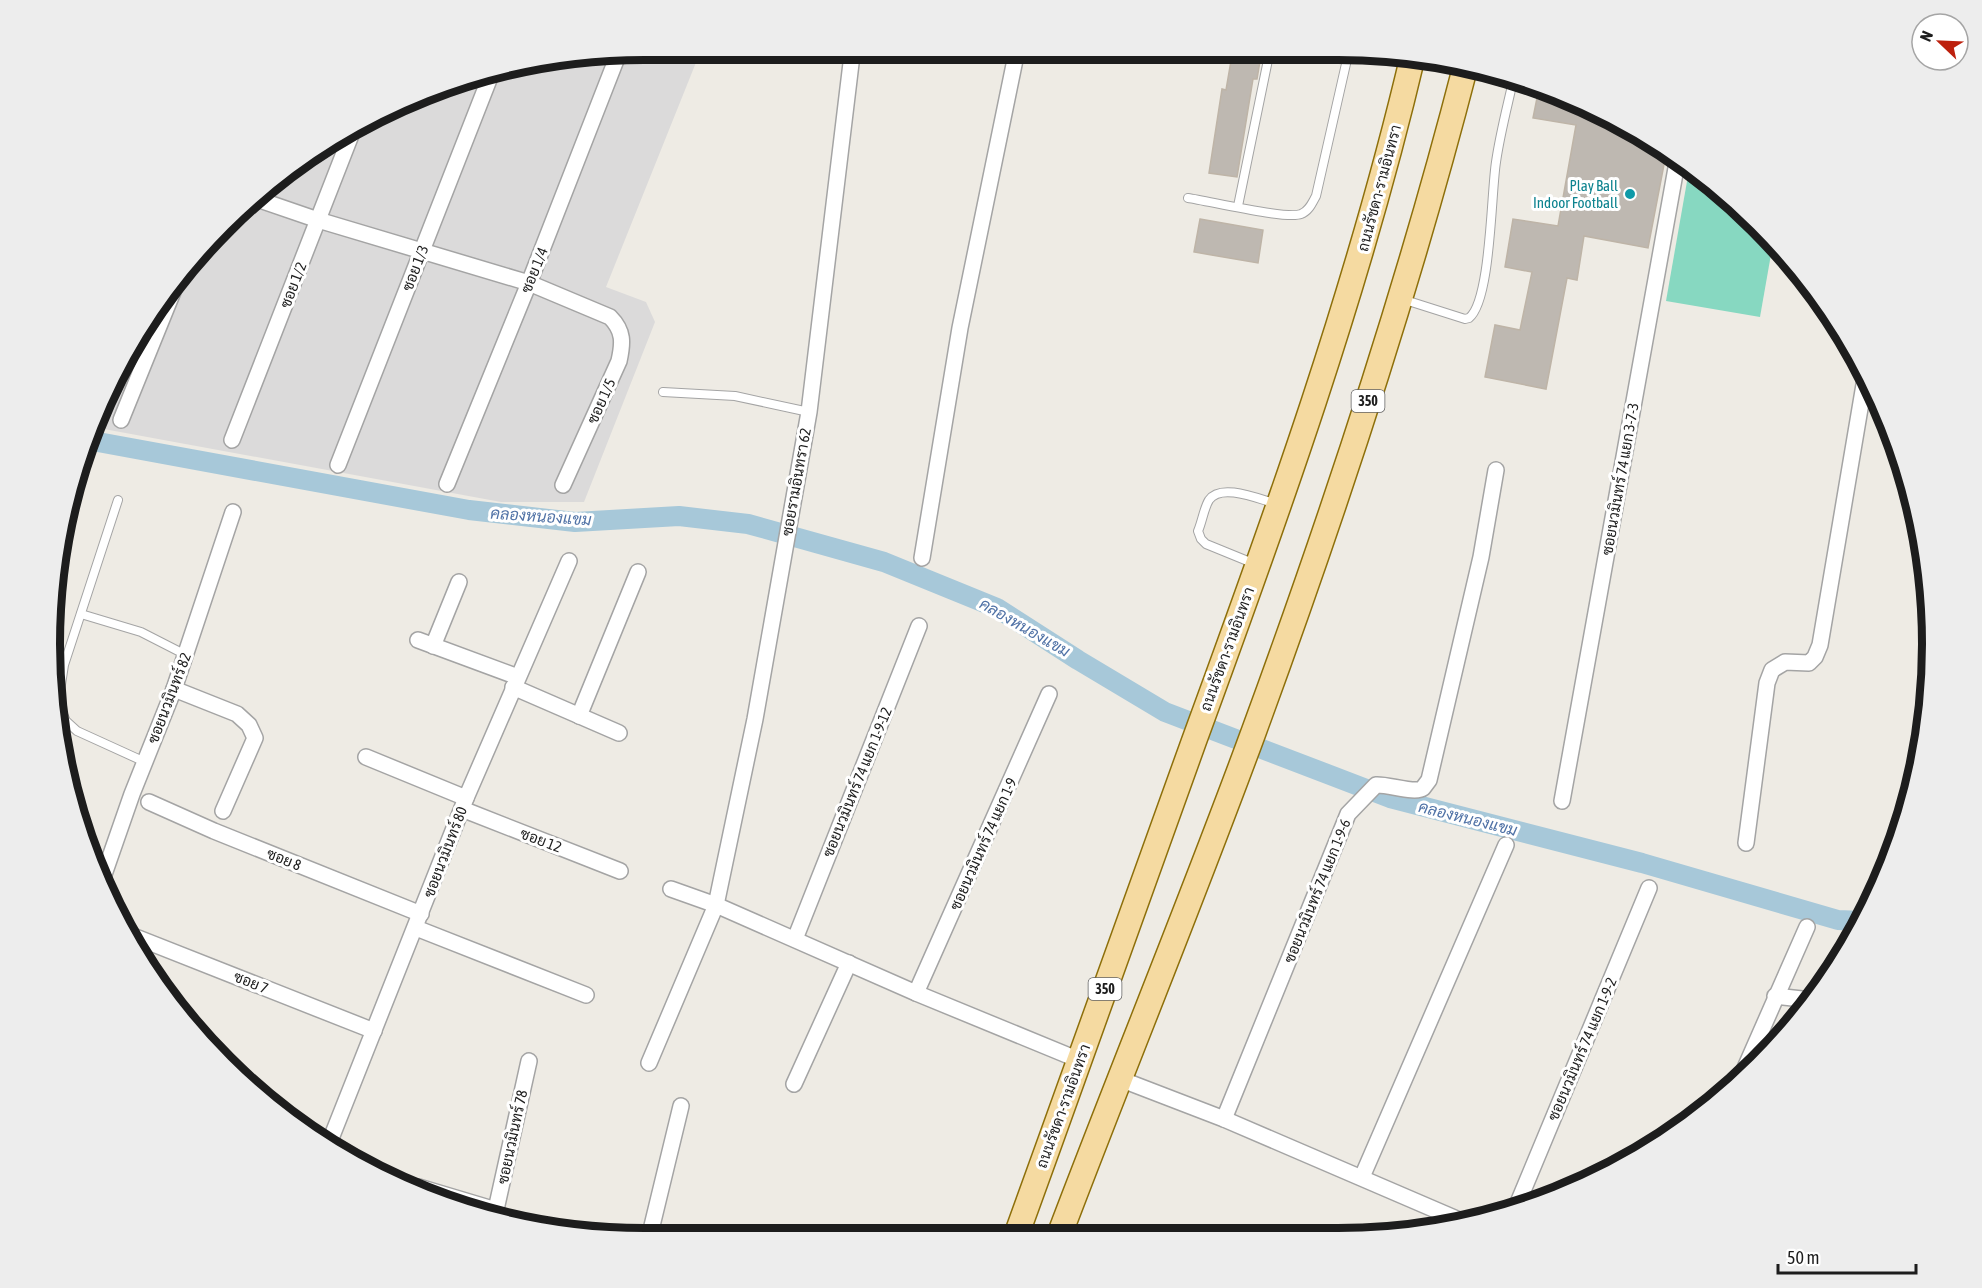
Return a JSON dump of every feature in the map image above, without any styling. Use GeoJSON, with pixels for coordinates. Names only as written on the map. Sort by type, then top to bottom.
{"type":"FeatureCollection","features":[{"type":"Feature","properties":{"kind":"main road","name":"ถนนรัชดา-รามอินทรา"},"geometry":{"type":"LineString","coordinates":[[1019,1228],[1279,505],[1367,234],[1392,145],[1411,65]]}},
{"type":"Feature","properties":{"kind":"main road","name":"350"},"geometry":{"type":"LineString","coordinates":[[1062,1228],[1255,728],[1401,299],[1463,74]]}},
{"type":"Feature","properties":{"kind":"street","name":"ซอยรามอินทรา 62"},"geometry":{"type":"LineString","coordinates":[[649,1063],[716,905],[755,719],[809,412],[851,60]]}},
{"type":"Feature","properties":{"kind":"street"},"geometry":{"type":"LineString","coordinates":[[922,558],[960,328],[1015,60]]}},
{"type":"Feature","properties":{"kind":"street","name":"ซอย 1/4"},"geometry":{"type":"LineString","coordinates":[[447,484],[616,61]]}},
{"type":"Feature","properties":{"kind":"street","name":"ซอย 1/3"},"geometry":{"type":"LineString","coordinates":[[338,465],[488,81]]}},
{"type":"Feature","properties":{"kind":"street","name":"ซอย 1/2"},"geometry":{"type":"LineString","coordinates":[[232,440],[349,140]]}},
{"type":"Feature","properties":{"kind":"street","name":"ซอยนวมินทร์ 74 แยก 3-7-3"},"geometry":{"type":"LineString","coordinates":[[1562,801],[1676,168]]}},
{"type":"Feature","properties":{"kind":"street"},"geometry":{"type":"LineString","coordinates":[[264,201],[318,220],[529,283]]}},
{"type":"Feature","properties":{"kind":"street","name":"ซอย 1/5"},"geometry":{"type":"LineString","coordinates":[[529,283],[610,317],[620,326],[623,343],[619,361],[564,485]]}},
{"type":"Feature","properties":{"kind":"street"},"geometry":{"type":"LineString","coordinates":[[121,420],[166,309]]}},
{"type":"Feature","properties":{"kind":"street"},"geometry":{"type":"LineString","coordinates":[[1746,843],[1767,683],[1772,670],[1785,662],[1809,663],[1815,657],[1820,645],[1863,389]]}},
{"type":"Feature","properties":{"kind":"street","name":"ซอยนวมินทร์ 74 แยก 1-9-6"},"geometry":{"type":"LineString","coordinates":[[1224,1119],[1348,814],[1376,785],[1389,785],[1416,791],[1423,788],[1429,780],[1481,557],[1496,470]]}},
{"type":"Feature","properties":{"kind":"street","name":"ซอยนวมินทร์ 82"},"geometry":{"type":"LineString","coordinates":[[106,870],[174,689],[233,512]]}},
{"type":"Feature","properties":{"kind":"street","name":"ซอยนวมินทร์ 80"},"geometry":{"type":"LineString","coordinates":[[332,1137],[464,804],[569,561]]}},
{"type":"Feature","properties":{"kind":"street"},"geometry":{"type":"LineString","coordinates":[[579,716],[638,572]]}},
{"type":"Feature","properties":{"kind":"street"},"geometry":{"type":"LineString","coordinates":[[433,646],[459,582]]}},
{"type":"Feature","properties":{"kind":"street","name":"ซอยนวมินทร์ 74 แยก 1-9-12"},"geometry":{"type":"LineString","coordinates":[[795,939],[919,626]]}},
{"type":"Feature","properties":{"kind":"street"},"geometry":{"type":"LineString","coordinates":[[418,640],[515,682],[579,716],[619,733]]}},
{"type":"Feature","properties":{"kind":"street"},"geometry":{"type":"LineString","coordinates":[[174,689],[237,714],[249,725],[255,738],[223,811]]}},
{"type":"Feature","properties":{"kind":"street","name":"ซอยนวมินทร์ 74 แยก 1-9"},"geometry":{"type":"LineString","coordinates":[[916,993],[1049,694]]}},
{"type":"Feature","properties":{"kind":"street","name":"ซอย 12"},"geometry":{"type":"LineString","coordinates":[[366,758],[464,804],[620,871]]}},
{"type":"Feature","properties":{"kind":"street","name":"ซอย 8"},"geometry":{"type":"LineString","coordinates":[[149,802],[586,995]]}},
{"type":"Feature","properties":{"kind":"street"},"geometry":{"type":"LineString","coordinates":[[1362,1177],[1506,845]]}},
{"type":"Feature","properties":{"kind":"street","name":"ซอยนวมินทร์ 74 แยก 1-9-2"},"geometry":{"type":"LineString","coordinates":[[1520,1199],[1648,888]]}},
{"type":"Feature","properties":{"kind":"street"},"geometry":{"type":"LineString","coordinates":[[671,889],[716,905],[916,993],[1079,1060]]}},
{"type":"Feature","properties":{"kind":"street"},"geometry":{"type":"LineString","coordinates":[[1748,1059],[1807,927]]}},
{"type":"Feature","properties":{"kind":"street","name":"ซอย 7"},"geometry":{"type":"LineString","coordinates":[[140,939],[374,1031]]}},
{"type":"Feature","properties":{"kind":"street"},"geometry":{"type":"LineString","coordinates":[[794,1084],[849,963]]}},
{"type":"Feature","properties":{"kind":"street"},"geometry":{"type":"LineString","coordinates":[[1775,996],[1802,999]]}},
{"type":"Feature","properties":{"kind":"street","name":"ซอยนวมินทร์ 78"},"geometry":{"type":"LineString","coordinates":[[496,1209],[529,1060]]}},
{"type":"Feature","properties":{"kind":"street"},"geometry":{"type":"LineString","coordinates":[[1120,1079],[1224,1119],[1454,1217]]}},
{"type":"Feature","properties":{"kind":"street"},"geometry":{"type":"LineString","coordinates":[[651,1228],[681,1106]]}},
{"type":"Feature","properties":{"kind":"lane"},"geometry":{"type":"LineString","coordinates":[[1238,207],[1268,60]]}},
{"type":"Feature","properties":{"kind":"lane"},"geometry":{"type":"LineString","coordinates":[[1188,198],[1292,216],[1302,214],[1310,208],[1316,196],[1347,60]]}},
{"type":"Feature","properties":{"kind":"lane"},"geometry":{"type":"LineString","coordinates":[[1401,299],[1465,319],[1477,310],[1488,256],[1496,161],[1512,87]]}},
{"type":"Feature","properties":{"kind":"lane"},"geometry":{"type":"LineString","coordinates":[[663,392],[735,396],[809,412]]}},
{"type":"Feature","properties":{"kind":"lane"},"geometry":{"type":"LineString","coordinates":[[1257,565],[1206,544],[1201,539],[1198,531],[1209,499],[1226,491],[1279,505]]}},
{"type":"Feature","properties":{"kind":"lane"},"geometry":{"type":"LineString","coordinates":[[61,683],[64,665],[118,500]]}},
{"type":"Feature","properties":{"kind":"lane"},"geometry":{"type":"LineString","coordinates":[[81,615],[141,632],[186,655]]}},
{"type":"Feature","properties":{"kind":"lane"},"geometry":{"type":"LineString","coordinates":[[65,719],[77,731],[145,762]]}},
{"type":"Feature","properties":{"kind":"shaded area"},"geometry":{"type":"Polygon","coordinates":[[[697,60],[606,287],[646,302],[655,322],[584,502],[501,502],[101,429],[138,352],[181,288],[205,259],[231,231],[288,181],[352,138],[421,104],[456,91],[530,71],[606,61],[697,60]]]}},
{"type":"Feature","properties":{"kind":"green space"},"geometry":{"type":"Polygon","coordinates":[[[1688,177],[1723,205],[1771,253],[1760,317],[1666,301],[1688,177]]]}},
{"type":"Feature","properties":{"kind":"building"},"geometry":{"type":"Polygon","coordinates":[[[1231,60],[1260,60],[1257,79],[1253,79],[1237,177],[1209,173],[1222,89],[1226,90],[1231,60]]]}},
{"type":"Feature","properties":{"kind":"building"},"geometry":{"type":"Polygon","coordinates":[[[1538,95],[1596,120],[1665,160],[1648,248],[1584,236],[1577,280],[1567,278],[1546,389],[1485,377],[1495,325],[1520,330],[1532,272],[1505,267],[1513,219],[1558,226],[1576,125],[1533,118],[1538,95]]]}},
{"type":"Feature","properties":{"kind":"building"},"geometry":{"type":"Polygon","coordinates":[[[1200,219],[1263,230],[1258,263],[1194,252],[1200,219]]]}},
{"type":"Feature","properties":{"kind":"waterway","name":"คลองหนองแขม"},"geometry":{"type":"LineString","coordinates":[[96,442],[469,510],[575,522],[679,516],[748,524],[884,562],[997,608],[1165,712],[1390,798],[1642,863],[1838,920],[1852,921]]}},
{"type":"Feature","properties":{"kind":"place","name":"Play Ball Indoor Football"},"geometry":{"type":"Point","coordinates":[1630,194]}}]}
